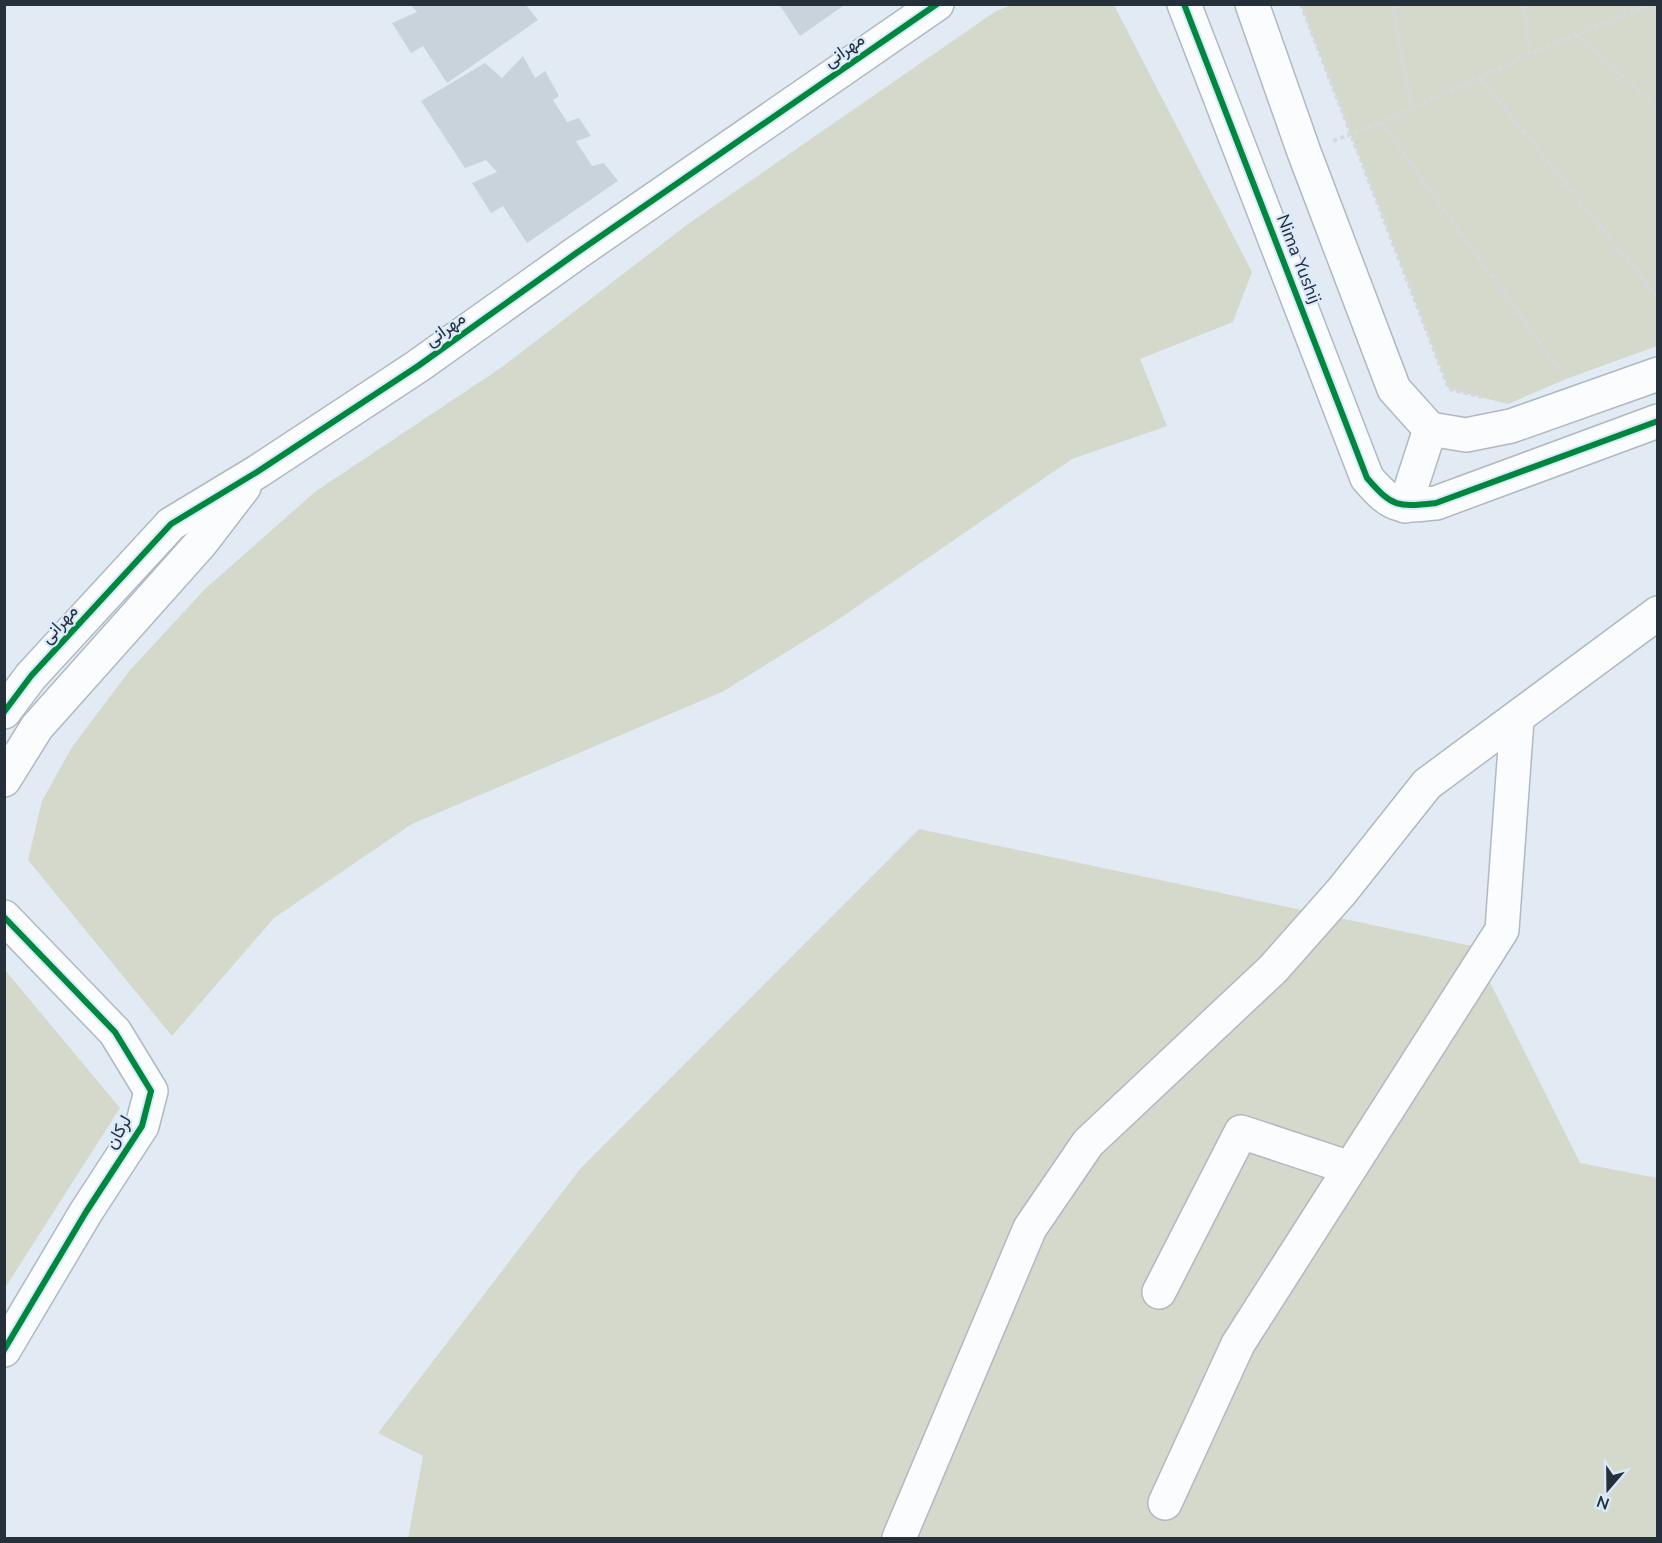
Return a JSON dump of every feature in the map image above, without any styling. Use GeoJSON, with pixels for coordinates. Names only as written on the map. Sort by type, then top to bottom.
{"type":"FeatureCollection","features":[{"type":"Feature","properties":{"kind":"street","name":"مهرانی"},"geometry":{"type":"LineString","coordinates":[[4,712],[31,676],[171,524],[257,472],[418,366],[575,254],[937,4]]}},
{"type":"Feature","properties":{"kind":"street"},"geometry":{"type":"LineString","coordinates":[[1252,4],[1304,152],[1394,389],[1430,429],[1466,435],[1511,426],[1658,374]]}},
{"type":"Feature","properties":{"kind":"street","name":"Nima Yushij"},"geometry":{"type":"LineString","coordinates":[[1182,6],[1367,478],[1386,499],[1405,507]]}},
{"type":"Feature","properties":{"kind":"street"},"geometry":{"type":"LineString","coordinates":[[1430,429],[1405,507],[1436,503],[1658,421]]}},
{"type":"Feature","properties":{"kind":"street","name":"مهرانی"},"geometry":{"type":"LineString","coordinates":[[4,780],[37,727],[201,543],[257,472]]}},
{"type":"Feature","properties":{"kind":"street"},"geometry":{"type":"LineString","coordinates":[[899,1539],[1030,1228],[1088,1143],[1273,969],[1342,891],[1427,784],[1658,613]]}},
{"type":"Feature","properties":{"kind":"street"},"geometry":{"type":"LineString","coordinates":[[1165,1503],[1238,1344],[1503,930],[1516,719]]}},
{"type":"Feature","properties":{"kind":"street","name":"لرکان"},"geometry":{"type":"LineString","coordinates":[[4,917],[115,1032],[151,1091],[142,1126],[86,1212],[4,1350]]}},
{"type":"Feature","properties":{"kind":"street"},"geometry":{"type":"LineString","coordinates":[[1159,1292],[1241,1132],[1350,1168]]}},
{"type":"Feature","properties":{"kind":"path"},"geometry":{"type":"LineString","coordinates":[[1301,4],[1449,388],[1489,399]]}},
{"type":"Feature","properties":{"kind":"path"},"geometry":{"type":"LineString","coordinates":[[1392,4],[1412,109]]}},
{"type":"Feature","properties":{"kind":"path"},"geometry":{"type":"LineString","coordinates":[[1524,4],[1530,55]]}},
{"type":"Feature","properties":{"kind":"path"},"geometry":{"type":"LineString","coordinates":[[1304,152],[1351,135],[1576,34],[1653,4]]}},
{"type":"Feature","properties":{"kind":"path"},"geometry":{"type":"LineString","coordinates":[[1576,34],[1658,108]]}},
{"type":"Feature","properties":{"kind":"path"},"geometry":{"type":"LineString","coordinates":[[1480,78],[1658,298]]}},
{"type":"Feature","properties":{"kind":"path"},"geometry":{"type":"LineString","coordinates":[[1381,122],[1566,379]]}},
{"type":"Feature","properties":{"kind":"shaded area"},"geometry":{"type":"Polygon","coordinates":[[[1012,5],[1114,5],[1252,272],[1233,322],[1140,359],[1167,426],[1072,459],[833,623],[722,692],[412,824],[274,918],[172,1036],[28,860],[42,801],[72,747],[130,670],[206,588],[316,491],[502,367],[688,224],[996,11],[1012,5]]]}},
{"type":"Feature","properties":{"kind":"shaded area"},"geometry":{"type":"Polygon","coordinates":[[[1301,5],[1657,5],[1657,346],[1566,379],[1508,404],[1449,389],[1301,5]]]}},
{"type":"Feature","properties":{"kind":"shaded area"},"geometry":{"type":"Polygon","coordinates":[[[919,829],[1472,946],[1580,1163],[1657,1178],[1657,1538],[408,1538],[423,1456],[378,1433],[580,1169],[919,829]]]}},
{"type":"Feature","properties":{"kind":"shaded area"},"geometry":{"type":"Polygon","coordinates":[[[5,970],[120,1108],[5,1288],[5,970]]]}},
{"type":"Feature","properties":{"kind":"building"},"geometry":{"type":"Polygon","coordinates":[[[410,4],[525,4],[538,20],[447,83],[423,46],[411,53],[392,23],[417,12],[410,4]]]}},
{"type":"Feature","properties":{"kind":"building"},"geometry":{"type":"Polygon","coordinates":[[[779,4],[846,4],[800,36],[779,4]]]}},
{"type":"Feature","properties":{"kind":"building"},"geometry":{"type":"Polygon","coordinates":[[[523,56],[535,78],[545,71],[559,96],[553,100],[567,122],[579,118],[591,136],[576,141],[592,166],[604,163],[618,181],[527,243],[503,206],[491,213],[472,183],[497,172],[486,160],[465,168],[421,101],[485,63],[502,78],[523,56]]]}},
{"type":"Feature","properties":{"kind":"cycle path"},"geometry":{"type":"LineString","coordinates":[[4,712],[31,676],[171,524],[257,472],[418,366],[575,254],[937,4]]}},
{"type":"Feature","properties":{"kind":"cycle path"},"geometry":{"type":"LineString","coordinates":[[1184,4],[1367,478],[1383,495],[1404,505],[1436,503],[1658,421]]}},
{"type":"Feature","properties":{"kind":"cycle path"},"geometry":{"type":"LineString","coordinates":[[4,917],[115,1032],[151,1091],[142,1126],[86,1212],[4,1350]]}}]}
